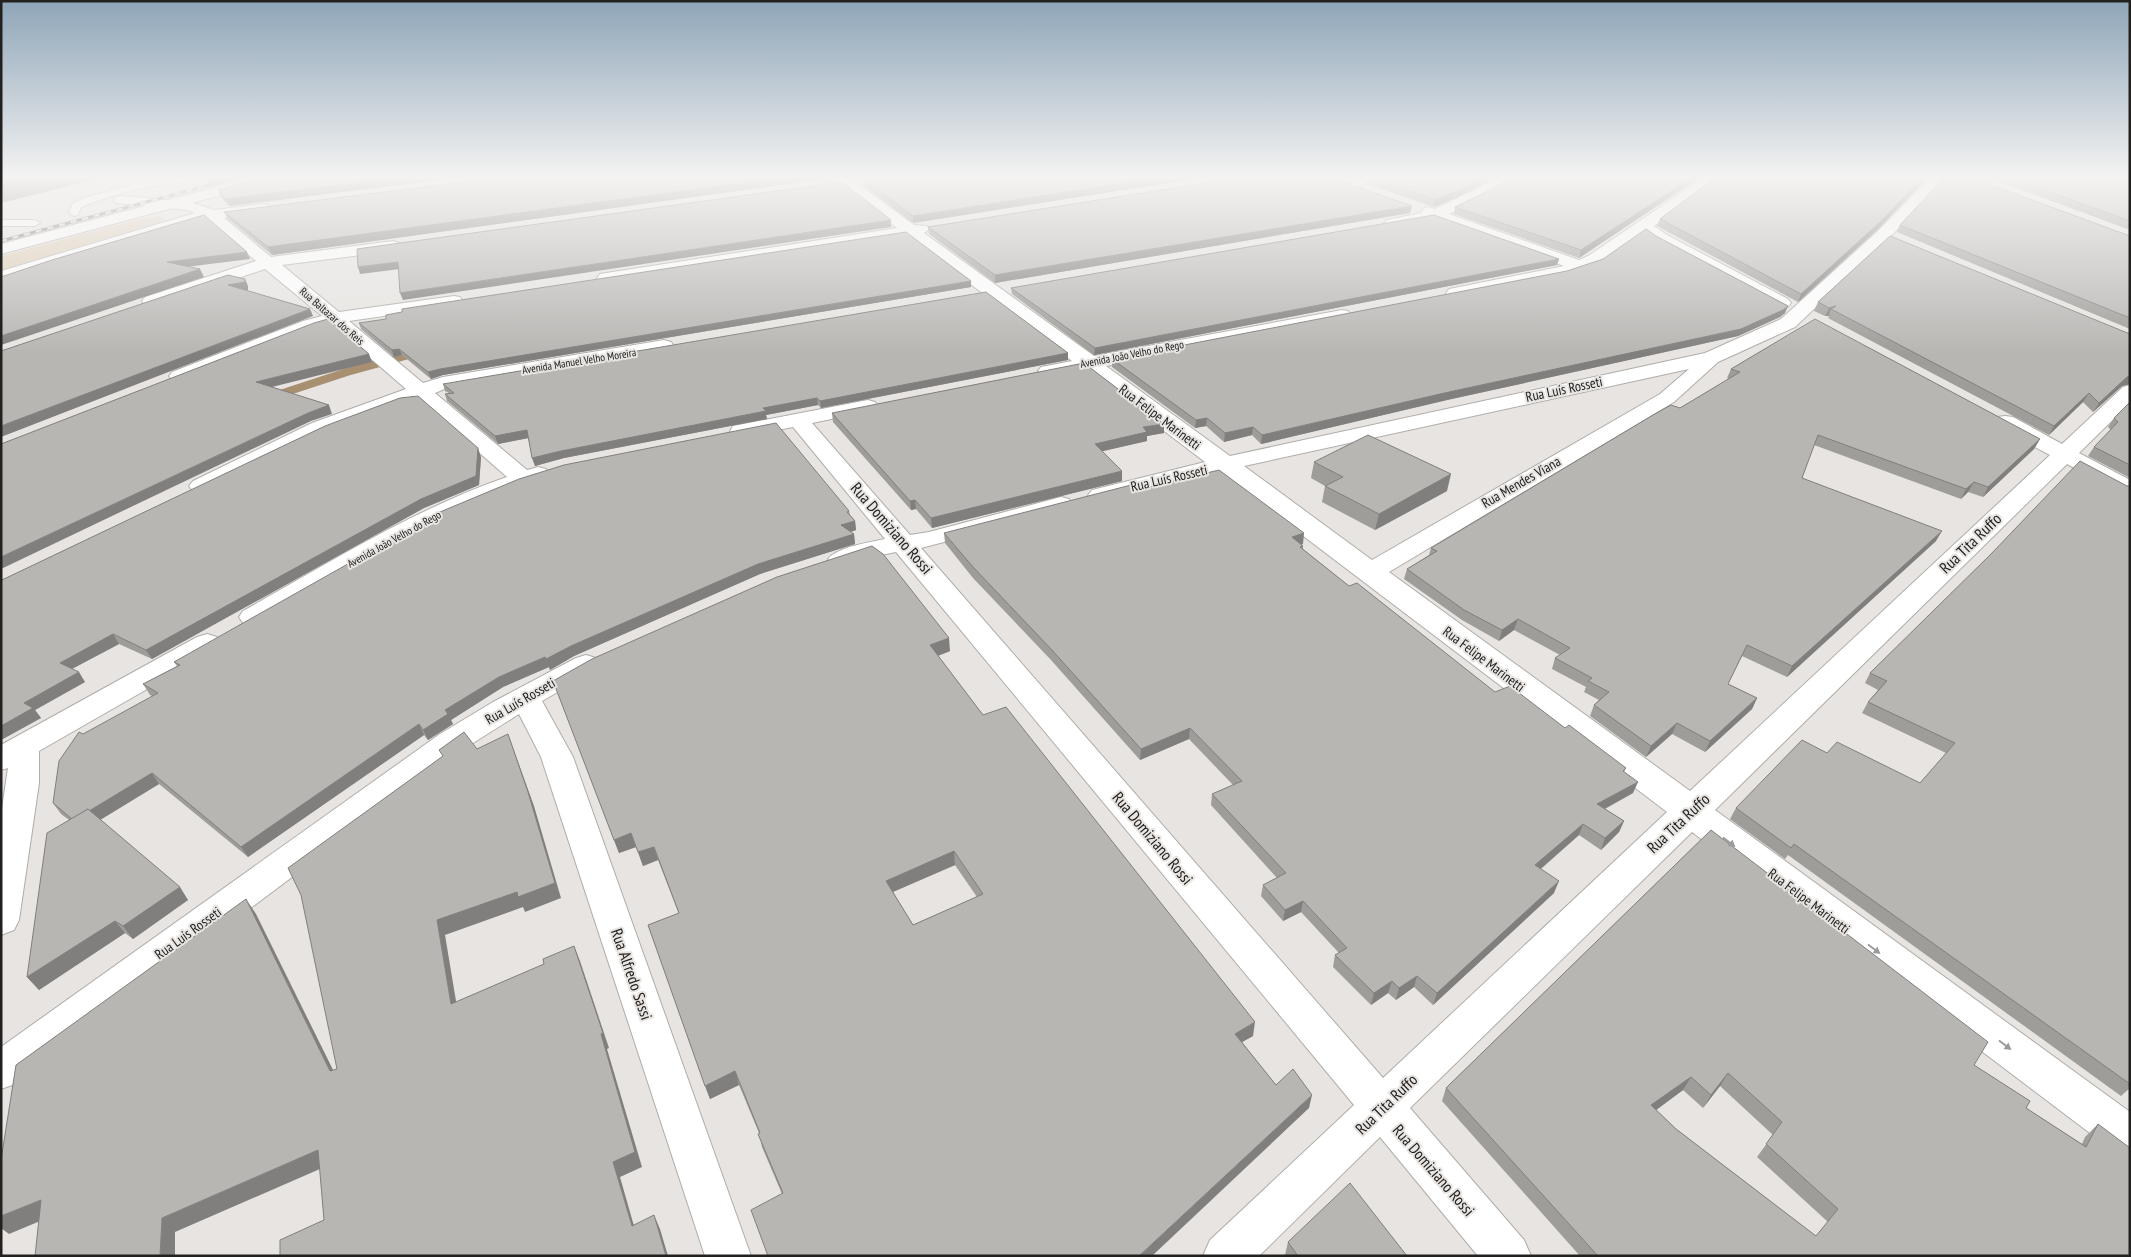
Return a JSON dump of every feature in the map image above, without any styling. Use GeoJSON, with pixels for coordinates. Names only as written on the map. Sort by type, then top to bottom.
{"type":"FeatureCollection","features":[{"type":"Feature","properties":{"kind":"main road"},"geometry":{"type":"LineString","coordinates":[[1,250],[51,237]]}},
{"type":"Feature","properties":{"kind":"main road"},"geometry":{"type":"LineString","coordinates":[[1,277],[130,237]]}},
{"type":"Feature","properties":{"kind":"main road","name":"Rua Baltazar dos Reis"},"geometry":{"type":"LineString","coordinates":[[238,237],[522,478]]}},
{"type":"Feature","properties":{"kind":"main road"},"geometry":{"type":"LineString","coordinates":[[590,280],[868,237]]}},
{"type":"Feature","properties":{"kind":"main road","name":"Rua Felipe Marinetti"},"geometry":{"type":"LineString","coordinates":[[921,237],[1003,290],[1089,363],[1224,465],[2130,1138]]}},
{"type":"Feature","properties":{"kind":"main road"},"geometry":{"type":"LineString","coordinates":[[1498,237],[1580,266]]}},
{"type":"Feature","properties":{"kind":"main road"},"geometry":{"type":"LineString","coordinates":[[1440,296],[1565,271],[1594,260],[1628,237]]}},
{"type":"Feature","properties":{"kind":"main road"},"geometry":{"type":"LineString","coordinates":[[1659,237],[1808,317]]}},
{"type":"Feature","properties":{"kind":"main road","name":"Rua Luís Rosseti"},"geometry":{"type":"LineString","coordinates":[[816,567],[871,549],[931,538],[1014,515],[1224,465],[1711,358],[1788,322],[1808,317],[1893,237]]}},
{"type":"Feature","properties":{"kind":"main road"},"geometry":{"type":"LineString","coordinates":[[140,305],[269,262],[411,243]]}},
{"type":"Feature","properties":{"kind":"main road"},"geometry":{"type":"LineString","coordinates":[[964,296],[1003,290]]}},
{"type":"Feature","properties":{"kind":"main road"},"geometry":{"type":"LineString","coordinates":[[165,382],[310,325],[336,319],[474,298]]}},
{"type":"Feature","properties":{"kind":"main road","name":"Avenida João Velho do Rego"},"geometry":{"type":"LineString","coordinates":[[1031,374],[1362,311]]}},
{"type":"Feature","properties":{"kind":"main road","name":"Avenida Manuel Velho Moreira"},"geometry":{"type":"LineString","coordinates":[[181,495],[320,428],[443,383],[679,344]]}},
{"type":"Feature","properties":{"kind":"main road","name":"Rua Mendes Viana"},"geometry":{"type":"LineString","coordinates":[[1368,573],[1674,392],[1711,358]]}},
{"type":"Feature","properties":{"kind":"main road"},"geometry":{"type":"LineString","coordinates":[[1627,375],[1657,380],[1674,392]]}},
{"type":"Feature","properties":{"kind":"main road","name":"Rua Tita Ruffo"},"geometry":{"type":"LineString","coordinates":[[1226,1256],[2130,391]]}},
{"type":"Feature","properties":{"kind":"main road"},"geometry":{"type":"LineString","coordinates":[[720,435],[886,403]]}},
{"type":"Feature","properties":{"kind":"main road"},"geometry":{"type":"LineString","coordinates":[[1984,411],[2130,489]]}},
{"type":"Feature","properties":{"kind":"main road","name":"Rua Domiziano Rossi"},"geometry":{"type":"LineString","coordinates":[[798,420],[905,543],[1508,1256]]}},
{"type":"Feature","properties":{"kind":"main road","name":"Avenida João Velho do Rego"},"geometry":{"type":"LineString","coordinates":[[13,753],[434,515],[522,478],[556,469]]}},
{"type":"Feature","properties":{"kind":"main road","name":"Rua Luís Rosseti"},"geometry":{"type":"LineString","coordinates":[[1,1071],[451,742],[525,697],[611,652]]}},
{"type":"Feature","properties":{"kind":"main road","name":"Rua Alfredo Sassi"},"geometry":{"type":"LineString","coordinates":[[525,697],[557,756],[728,1256]]}},
{"type":"Feature","properties":{"kind":"main road"},"geometry":{"type":"LineString","coordinates":[[1,920],[23,783],[13,753]]}},
{"type":"Feature","properties":{"kind":"shaded area"},"geometry":{"type":"Polygon","coordinates":[[[74,237],[111,237],[1,270],[1,256],[74,237]]]}},
{"type":"Feature","properties":{"kind":"building"},"geometry":{"type":"Polygon","coordinates":[[[131,237],[229,237],[247,252],[167,262],[200,269],[1,336],[1,277],[131,237]]]}},
{"type":"Feature","properties":{"kind":"building"},"geometry":{"type":"Polygon","coordinates":[[[255,237],[345,237],[268,247],[255,237]]]}},
{"type":"Feature","properties":{"kind":"building"},"geometry":{"type":"Polygon","coordinates":[[[446,237],[779,237],[400,293],[398,262],[358,267],[357,249],[446,237]]]}},
{"type":"Feature","properties":{"kind":"building"},"geometry":{"type":"Polygon","coordinates":[[[875,237],[912,237],[971,281],[428,372],[399,349],[392,350],[359,323],[386,319],[386,315],[402,312],[402,309],[875,237]]]}},
{"type":"Feature","properties":{"kind":"building"},"geometry":{"type":"Polygon","coordinates":[[[941,237],[1227,237],[995,275],[941,237]]]}},
{"type":"Feature","properties":{"kind":"building"},"geometry":{"type":"Polygon","coordinates":[[[1308,237],[1496,237],[1559,259],[1095,348],[1011,288],[1308,237]]]}},
{"type":"Feature","properties":{"kind":"building"},"geometry":{"type":"Polygon","coordinates":[[[1542,237],[1601,237],[1581,250],[1542,237]]]}},
{"type":"Feature","properties":{"kind":"building"},"geometry":{"type":"Polygon","coordinates":[[[1635,237],[1657,237],[1788,306],[1741,329],[1449,392],[1262,435],[1253,427],[1225,433],[1207,418],[1196,420],[1112,359],[1567,271],[1603,259],[1635,237]]]}},
{"type":"Feature","properties":{"kind":"building"},"geometry":{"type":"Polygon","coordinates":[[[1693,237],[1864,237],[1801,294],[1693,237]]]}},
{"type":"Feature","properties":{"kind":"building"},"geometry":{"type":"Polygon","coordinates":[[[1889,237],[1892,237],[2130,334],[2130,376],[2099,403],[2089,393],[2054,426],[1831,309],[1836,306],[1829,308],[1818,302],[1889,237]]]}},
{"type":"Feature","properties":{"kind":"building"},"geometry":{"type":"Polygon","coordinates":[[[1929,237],[2130,237],[2130,318],[1929,237]]]}},
{"type":"Feature","properties":{"kind":"building"},"geometry":{"type":"Polygon","coordinates":[[[228,275],[245,279],[245,282],[228,285],[310,309],[1,426],[1,351],[228,275]]]}},
{"type":"Feature","properties":{"kind":"building"},"geometry":{"type":"Polygon","coordinates":[[[986,292],[1068,353],[820,401],[817,398],[763,408],[766,411],[532,458],[527,430],[495,436],[445,394],[454,393],[443,384],[986,292]]]}},
{"type":"Feature","properties":{"kind":"building"},"geometry":{"type":"Polygon","coordinates":[[[328,319],[369,354],[256,382],[329,405],[308,413],[1,557],[1,444],[328,319]]]}},
{"type":"Feature","properties":{"kind":"building"},"geometry":{"type":"Polygon","coordinates":[[[1815,319],[2040,439],[1988,487],[1974,482],[1966,489],[1818,435],[1802,478],[1942,531],[1792,666],[1747,645],[1728,684],[1757,698],[1710,741],[1677,723],[1651,746],[1594,705],[1609,692],[1588,681],[1592,678],[1555,658],[1570,648],[1518,619],[1502,630],[1464,610],[1407,569],[1437,551],[1431,548],[1653,415],[1671,405],[1680,408],[1740,372],[1731,369],[1815,319]]]}},
{"type":"Feature","properties":{"kind":"building"},"geometry":{"type":"Polygon","coordinates":[[[1084,363],[1164,424],[1143,427],[1147,432],[1095,444],[1122,471],[931,518],[915,500],[910,501],[832,413],[1084,363]]]}},
{"type":"Feature","properties":{"kind":"building"},"geometry":{"type":"Polygon","coordinates":[[[418,396],[478,448],[476,476],[421,499],[146,650],[113,634],[60,663],[79,672],[24,703],[33,708],[1,726],[1,580],[325,426],[400,398],[418,396]]]}},
{"type":"Feature","properties":{"kind":"building"},"geometry":{"type":"Polygon","coordinates":[[[2130,402],[2130,465],[2094,447],[2118,422],[2114,418],[2130,402]]]}},
{"type":"Feature","properties":{"kind":"building"},"geometry":{"type":"Polygon","coordinates":[[[776,423],[849,511],[847,512],[855,521],[841,525],[854,534],[758,564],[571,646],[546,659],[545,657],[499,677],[445,710],[448,714],[423,730],[419,724],[241,847],[152,773],[89,811],[88,809],[72,819],[53,803],[59,761],[79,732],[83,734],[158,693],[143,684],[180,665],[174,662],[440,512],[519,479],[564,465],[776,423]]]}},
{"type":"Feature","properties":{"kind":"building"},"geometry":{"type":"Polygon","coordinates":[[[1368,435],[1451,474],[1379,514],[1325,486],[1343,477],[1314,462],[1368,435]]]}},
{"type":"Feature","properties":{"kind":"building"},"geometry":{"type":"Polygon","coordinates":[[[2080,461],[2130,486],[2130,1084],[1794,844],[1791,848],[1736,808],[1802,740],[1827,753],[1837,742],[1920,783],[1955,743],[1868,702],[1887,681],[1870,673],[1991,554],[2080,461]]]}},
{"type":"Feature","properties":{"kind":"building"},"geometry":{"type":"Polygon","coordinates":[[[1219,470],[1304,533],[1292,537],[1303,546],[1300,547],[1349,586],[1357,583],[1495,692],[1510,686],[1565,728],[1569,725],[1626,768],[1623,771],[1638,782],[1597,804],[1624,821],[1605,838],[1583,824],[1535,865],[1559,881],[1437,993],[1417,976],[1399,988],[1392,981],[1374,993],[1335,955],[1347,948],[1303,901],[1285,910],[1263,885],[1286,873],[1212,794],[1242,781],[1190,728],[1141,749],[944,533],[1135,484],[1140,489],[1219,470]]]}},
{"type":"Feature","properties":{"kind":"building"},"geometry":{"type":"Polygon","coordinates":[[[872,546],[883,554],[949,638],[930,645],[983,715],[1006,707],[1255,1022],[1235,1034],[1276,1085],[1293,1069],[1312,1095],[1139,1256],[768,1256],[751,1210],[783,1193],[758,1134],[760,1133],[735,1071],[705,1086],[648,925],[679,913],[654,847],[638,852],[631,833],[614,840],[553,681],[592,659],[777,577],[872,546]],[[954,851],[886,881],[913,925],[983,894],[954,851]]]}},
{"type":"Feature","properties":{"kind":"building"},"geometry":{"type":"Polygon","coordinates":[[[464,732],[477,749],[508,734],[528,792],[555,883],[518,897],[517,892],[437,920],[451,1004],[544,964],[543,959],[574,946],[603,1033],[601,1034],[635,1152],[613,1162],[632,1226],[654,1215],[666,1256],[280,1256],[280,1240],[324,1220],[318,1150],[162,1218],[160,1256],[35,1256],[41,1200],[1,1216],[1,1160],[16,1065],[246,899],[330,1071],[337,1069],[301,895],[288,868],[443,756],[439,750],[464,732]]]}},
{"type":"Feature","properties":{"kind":"building"},"geometry":{"type":"Polygon","coordinates":[[[88,809],[180,887],[123,926],[115,921],[27,977],[47,833],[88,809]]]}},
{"type":"Feature","properties":{"kind":"building"},"geometry":{"type":"Polygon","coordinates":[[[1711,830],[1988,1042],[1974,1065],[2030,1101],[2026,1108],[2086,1147],[2098,1124],[2130,1148],[2130,1256],[1598,1256],[1446,1088],[1711,830]],[[1728,1073],[1711,1095],[1691,1077],[1651,1105],[1676,1129],[1816,1236],[1838,1209],[1766,1144],[1782,1122],[1728,1073]]]}},
{"type":"Feature","properties":{"kind":"building"},"geometry":{"type":"Polygon","coordinates":[[[1350,1183],[1407,1256],[1298,1256],[1288,1242],[1350,1183]]]}},
{"type":"Feature","properties":{"kind":"waterway"},"geometry":{"type":"LineString","coordinates":[[274,396],[347,372],[416,353]]}},
{"type":"Feature","properties":{"kind":"railway"},"geometry":{"type":"LineString","coordinates":[[1,241],[17,237]]}}]}
